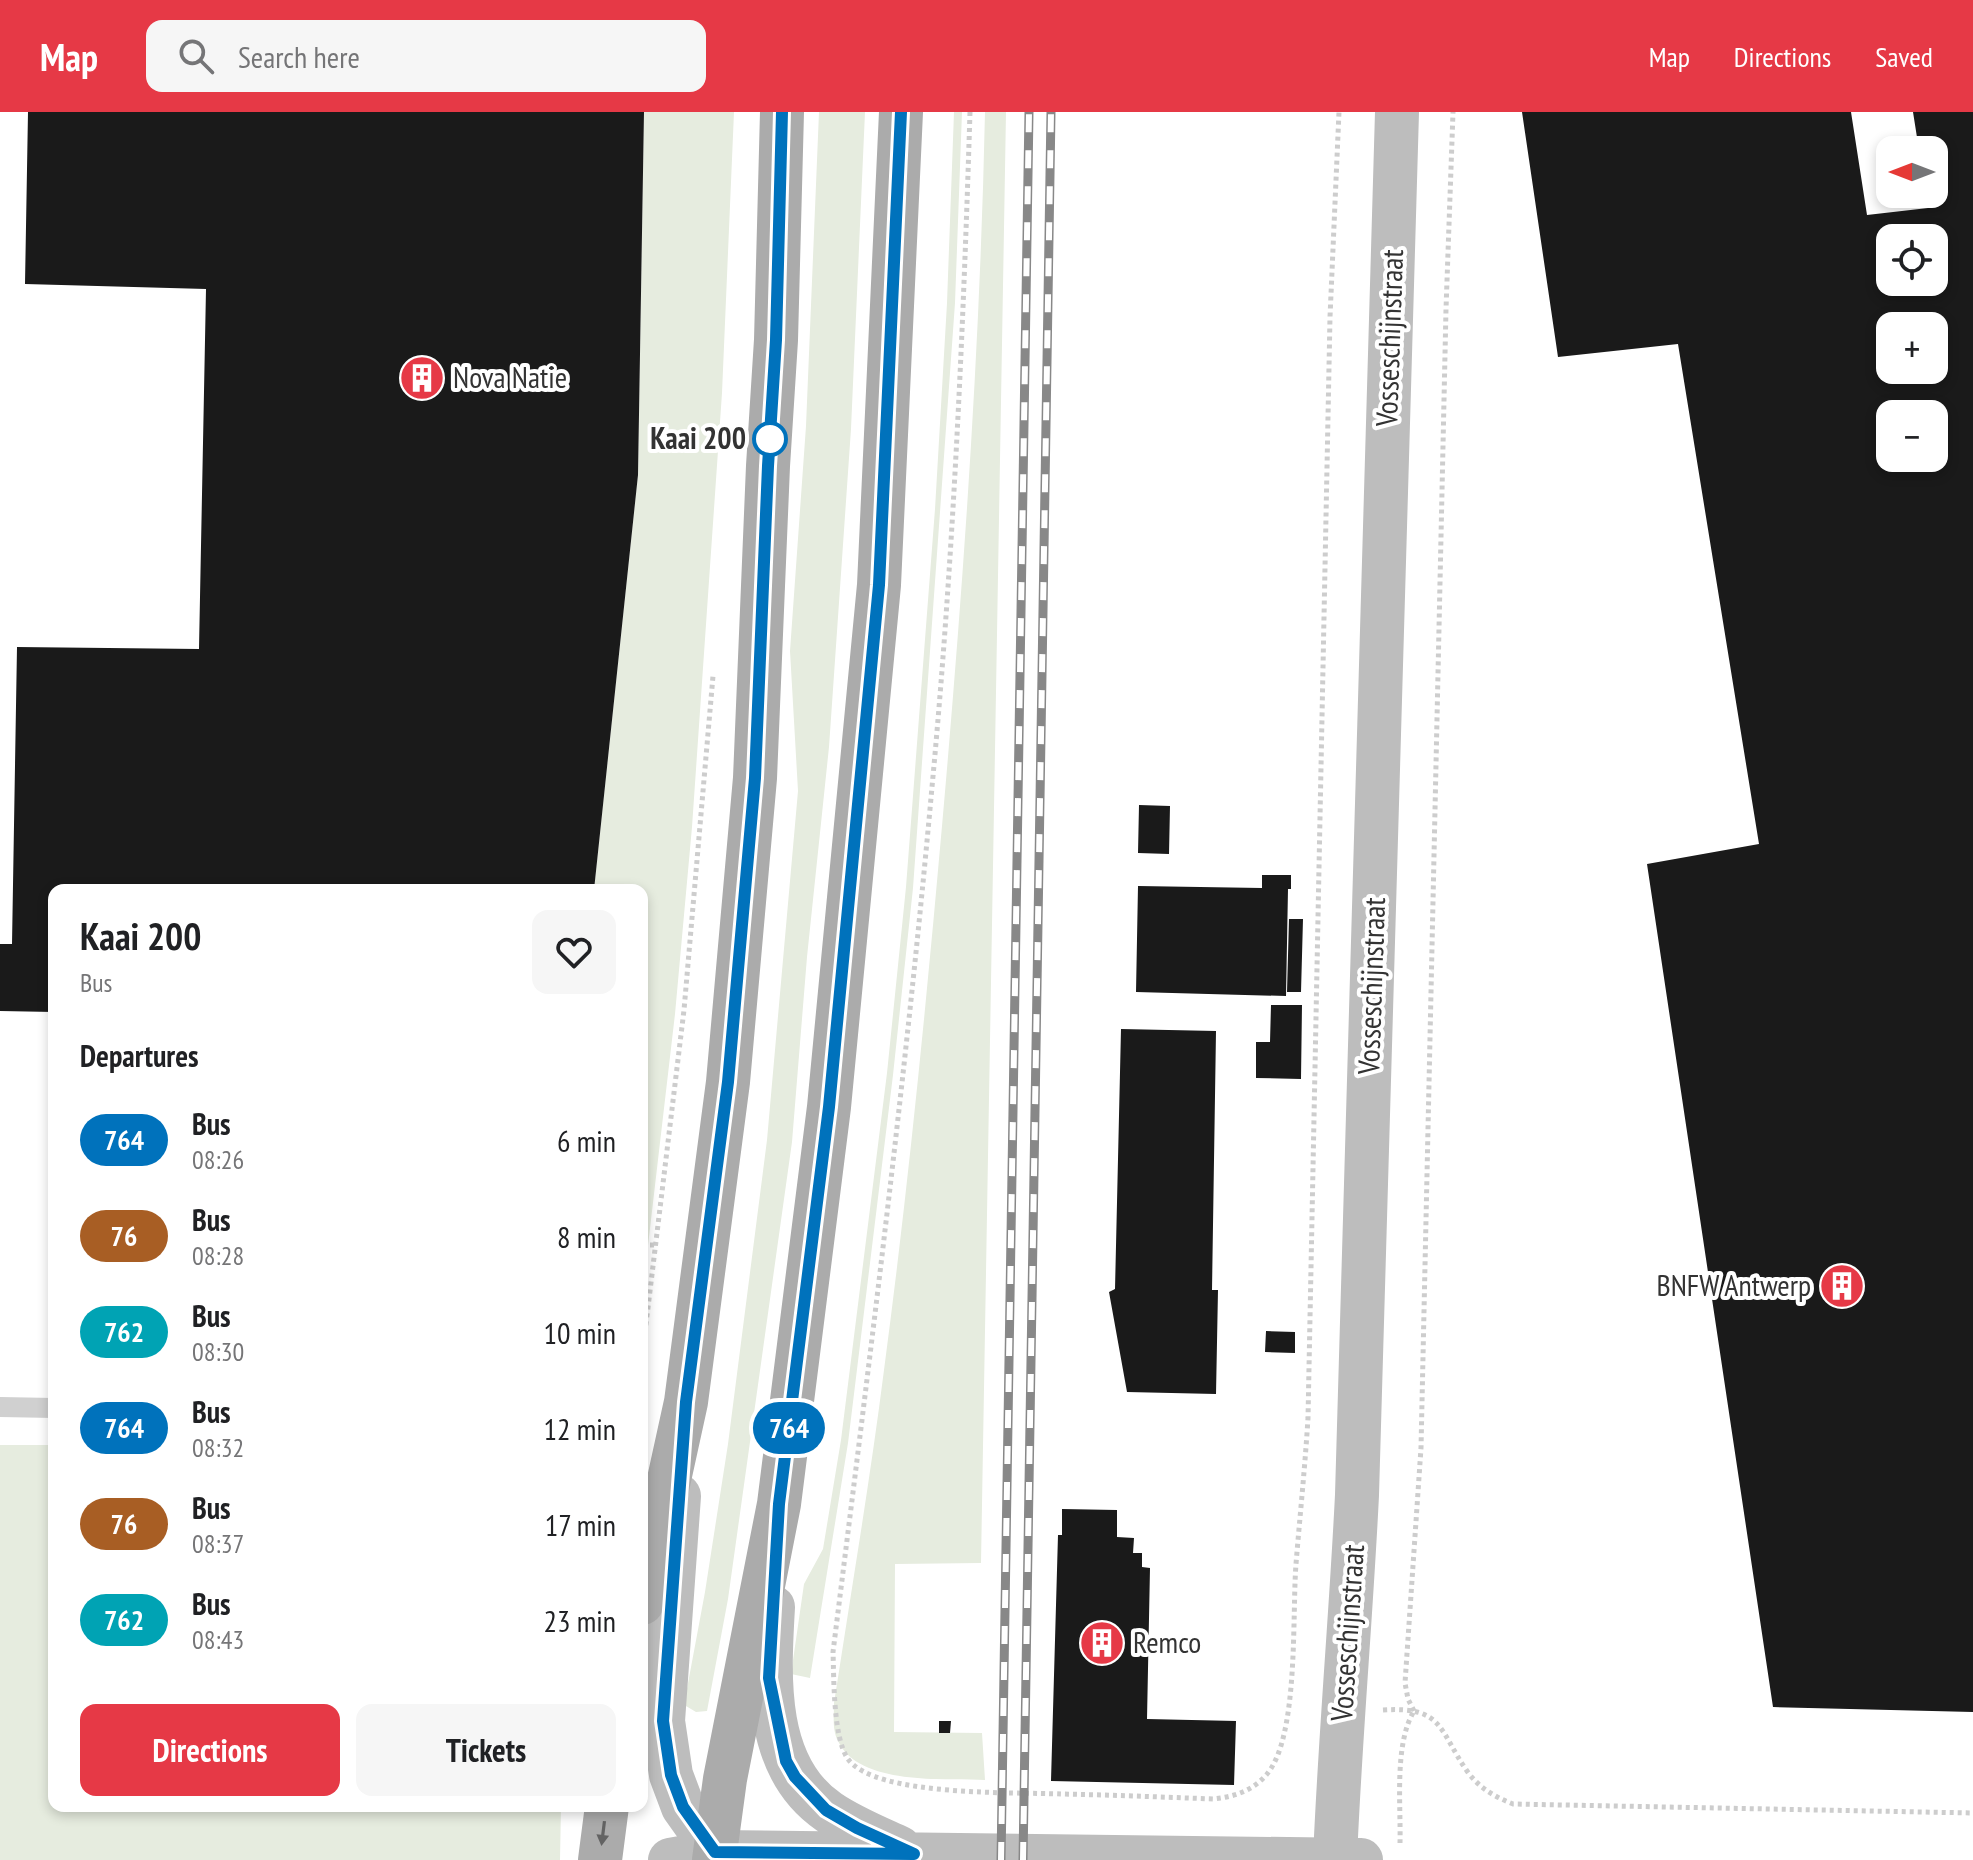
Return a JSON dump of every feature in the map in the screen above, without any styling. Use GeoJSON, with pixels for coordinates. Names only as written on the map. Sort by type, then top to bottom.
{"type":"FeatureCollection","features":[{"type":"Feature","properties":{"kind":"main road"},"geometry":{"type":"LineString","coordinates":[[648,1576],[686,1402],[728,1082],[755,778],[776,340],[782,112]]}},
{"type":"Feature","properties":{"kind":"main road"},"geometry":{"type":"LineString","coordinates":[[715,1856],[725,1779],[779,1504],[829,1107],[879,585],[901,112]]}},
{"type":"Feature","properties":{"kind":"main road"},"geometry":{"type":"LineString","coordinates":[[600,1860],[606,1812]]}},
{"type":"Feature","properties":{"kind":"street","name":"Vosseschijnstraat"},"geometry":{"type":"LineString","coordinates":[[1335,1859],[1357,1479],[1397,112]]}},
{"type":"Feature","properties":{"kind":"street"},"geometry":{"type":"LineString","coordinates":[[686,1402],[663,1721],[671,1775],[683,1807],[715,1856]]}},
{"type":"Feature","properties":{"kind":"street"},"geometry":{"type":"LineString","coordinates":[[779,1504],[769,1678],[786,1761],[795,1777],[826,1810],[914,1854]]}},
{"type":"Feature","properties":{"kind":"street"},"geometry":{"type":"LineString","coordinates":[[670,1860],[715,1856],[914,1854],[1335,1859],[1381,1853]]}},
{"type":"Feature","properties":{"kind":"lane"},"geometry":{"type":"LineString","coordinates":[[0,1407],[48,1408]]}},
{"type":"Feature","properties":{"kind":"path"},"geometry":{"type":"LineString","coordinates":[[970,112],[956,465],[933,784],[906,1058],[833,1652],[838,1728],[848,1759],[863,1771],[895,1782],[1003,1793],[1213,1799],[1234,1797],[1267,1774],[1283,1737],[1287,1716],[1308,1418],[1329,348],[1339,112]]}},
{"type":"Feature","properties":{"kind":"path"},"geometry":{"type":"LineString","coordinates":[[1381,1853],[1405,1733],[1414,1711],[1405,1683],[1421,1448],[1453,112]]}},
{"type":"Feature","properties":{"kind":"path"},"geometry":{"type":"LineString","coordinates":[[648,1307],[684,1010],[714,667]]}},
{"type":"Feature","properties":{"kind":"path"},"geometry":{"type":"LineString","coordinates":[[1414,1711],[1426,1714],[1439,1724],[1481,1787],[1513,1804],[1973,1813]]}},
{"type":"Feature","properties":{"kind":"shaded area"},"geometry":{"type":"Polygon","coordinates":[[[644,112],[734,112],[722,393],[692,827],[675,1014],[648,1246],[648,884],[595,884],[638,475],[644,112]]]}},
{"type":"Feature","properties":{"kind":"shaded area"},"geometry":{"type":"Polygon","coordinates":[[[819,112],[865,112],[851,429],[829,747],[792,1142],[728,1599],[707,1711],[696,1712],[686,1706],[686,1694],[728,1444],[767,1140],[798,791],[790,651],[806,426],[819,112]]]}},
{"type":"Feature","properties":{"kind":"shaded area"},"geometry":{"type":"Polygon","coordinates":[[[954,112],[962,112],[955,303],[913,888],[848,1443],[810,1678],[791,1674],[804,1584],[823,1549],[841,1440],[887,1073],[906,887],[935,509],[954,112]]]}},
{"type":"Feature","properties":{"kind":"shaded area"},"geometry":{"type":"Polygon","coordinates":[[[985,112],[1006,112],[981,1563],[895,1564],[894,1732],[982,1733],[985,1780],[926,1779],[883,1773],[849,1756],[835,1732],[834,1703],[893,1302],[930,962],[970,469],[985,112]]]}},
{"type":"Feature","properties":{"kind":"shaded area"},"geometry":{"type":"Polygon","coordinates":[[[0,1445],[48,1445],[48,1812],[561,1812],[560,1860],[0,1860],[0,1445]]]}},
{"type":"Feature","properties":{"kind":"building"},"geometry":{"type":"Polygon","coordinates":[[[28,112],[644,112],[638,475],[595,884],[48,884],[48,1012],[0,1011],[0,944],[12,944],[17,647],[199,649],[206,289],[25,284],[28,112]]]}},
{"type":"Feature","properties":{"kind":"building","name":"BNFW Antwerp"},"geometry":{"type":"Polygon","coordinates":[[[1522,112],[1851,112],[1867,215],[1948,208],[1948,136],[1917,136],[1913,112],[1973,112],[1973,1712],[1773,1707],[1647,864],[1759,844],[1678,344],[1558,357],[1522,112]]]}},
{"type":"Feature","properties":{"kind":"building"},"geometry":{"type":"Polygon","coordinates":[[[1139,805],[1170,806],[1169,854],[1138,853],[1139,805]]]}},
{"type":"Feature","properties":{"kind":"building"},"geometry":{"type":"Polygon","coordinates":[[[1262,875],[1291,875],[1291,889],[1288,889],[1286,996],[1136,992],[1138,886],[1262,888],[1262,875]]]}},
{"type":"Feature","properties":{"kind":"building"},"geometry":{"type":"Polygon","coordinates":[[[1289,919],[1303,919],[1301,992],[1287,992],[1289,919]]]}},
{"type":"Feature","properties":{"kind":"building"},"geometry":{"type":"Polygon","coordinates":[[[1271,1005],[1302,1005],[1301,1079],[1256,1078],[1256,1042],[1270,1042],[1271,1005]]]}},
{"type":"Feature","properties":{"kind":"building"},"geometry":{"type":"Polygon","coordinates":[[[1121,1029],[1216,1031],[1212,1290],[1218,1290],[1216,1394],[1127,1392],[1109,1292],[1115,1289],[1121,1029]]]}},
{"type":"Feature","properties":{"kind":"building"},"geometry":{"type":"Polygon","coordinates":[[[1266,1331],[1295,1332],[1295,1353],[1265,1352],[1266,1331]]]}},
{"type":"Feature","properties":{"kind":"building","name":"Remco"},"geometry":{"type":"Polygon","coordinates":[[[1062,1509],[1117,1510],[1117,1537],[1134,1538],[1133,1553],[1142,1553],[1142,1567],[1150,1568],[1147,1719],[1236,1721],[1234,1785],[1051,1781],[1058,1535],[1062,1535],[1062,1509]]]}},
{"type":"Feature","properties":{"kind":"building"},"geometry":{"type":"Polygon","coordinates":[[[939,1721],[951,1721],[950,1733],[939,1733],[939,1721]]]}},
{"type":"Feature","properties":{"kind":"railway"},"geometry":{"type":"LineString","coordinates":[[1001,1860],[1029,112]]}},
{"type":"Feature","properties":{"kind":"railway"},"geometry":{"type":"LineString","coordinates":[[1023,1860],[1051,112]]}},
{"type":"Feature","properties":{"kind":"bus line","name":"764"},"geometry":{"type":"LineString","coordinates":[[782,112],[776,340],[755,778],[728,1082],[686,1402],[663,1721],[671,1775],[683,1807],[715,1852],[914,1854],[826,1810],[795,1777],[786,1761],[769,1678],[779,1504],[829,1107],[879,585],[901,112]]}},
{"type":"Feature","properties":{"kind":"place","name":"Nova Natie"},"geometry":{"type":"Point","coordinates":[422,378]}},
{"type":"Feature","properties":{"kind":"place","name":"Kaai 200"},"geometry":{"type":"Point","coordinates":[770,439]}},
{"type":"Feature","properties":{"kind":"place","name":"BNFW Antwerp"},"geometry":{"type":"Point","coordinates":[1842,1286]}},
{"type":"Feature","properties":{"kind":"place","name":"Remco"},"geometry":{"type":"Point","coordinates":[1102,1643]}}]}
